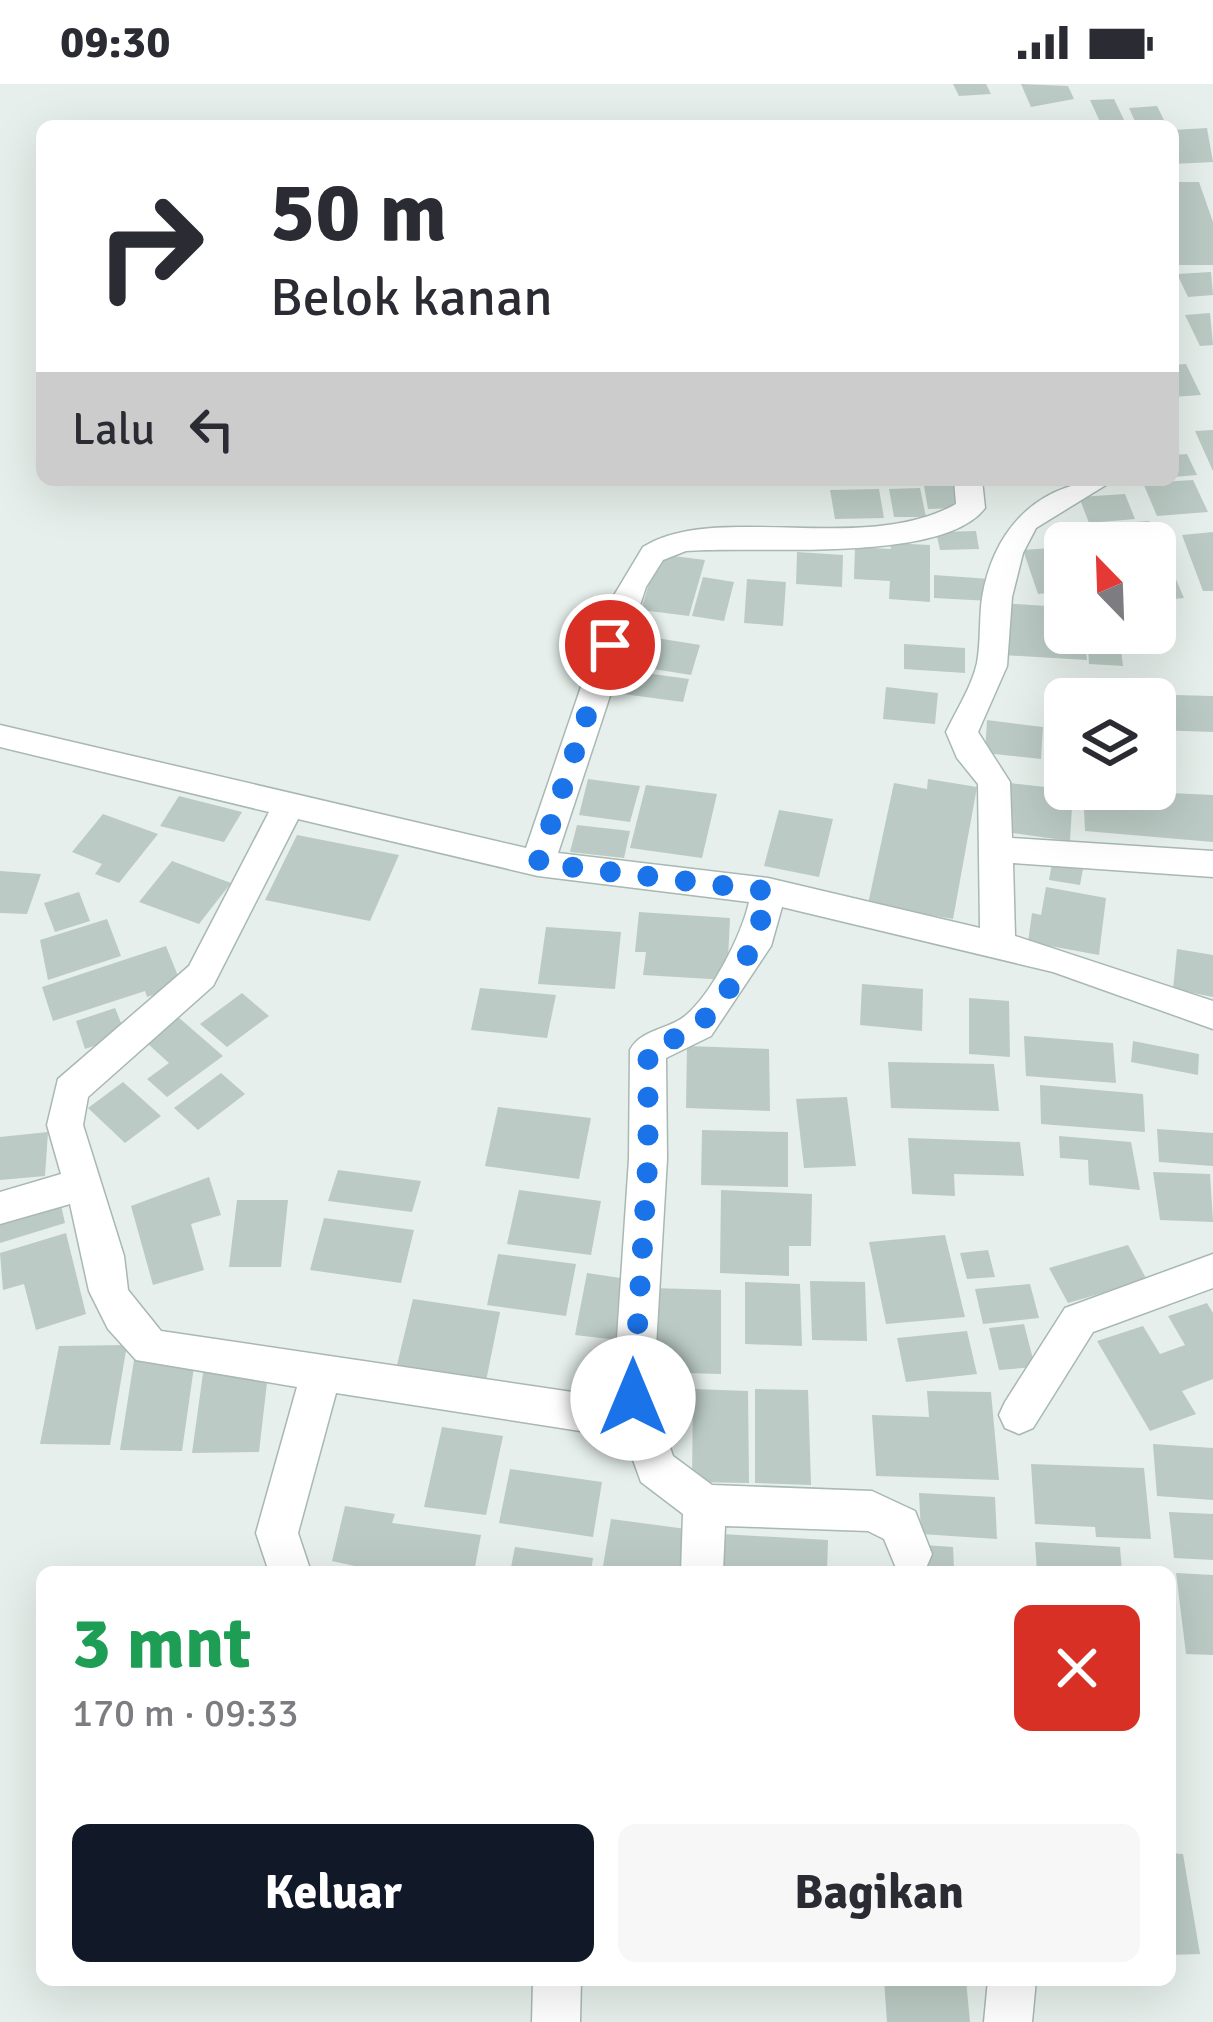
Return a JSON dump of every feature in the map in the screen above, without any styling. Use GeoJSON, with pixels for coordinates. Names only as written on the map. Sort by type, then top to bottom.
{"type":"FeatureCollection","features":[{"type":"Feature","properties":{"kind":"street"},"geometry":{"type":"LineString","coordinates":[[952,520],[974,504],[970,486]]}},
{"type":"Feature","properties":{"kind":"street"},"geometry":{"type":"LineString","coordinates":[[538,863],[625,602],[635,576],[654,552],[691,541],[878,534],[952,520],[1025,522],[1089,486]]}},
{"type":"Feature","properties":{"kind":"street"},"geometry":{"type":"LineString","coordinates":[[998,946],[994,782],[968,750],[962,732],[992,666],[997,597],[1008,553],[1025,522]]}},
{"type":"Feature","properties":{"kind":"street"},"geometry":{"type":"LineString","coordinates":[[0,736],[538,863],[768,891],[1058,959],[1213,1015]]}},
{"type":"Feature","properties":{"kind":"street"},"geometry":{"type":"LineString","coordinates":[[290,805],[201,976],[71,1090],[65,1125],[109,1292],[122,1317],[150,1347],[640,1421]]}},
{"type":"Feature","properties":{"kind":"street"},"geometry":{"type":"LineString","coordinates":[[997,849],[1213,864]]}},
{"type":"Feature","properties":{"kind":"street"},"geometry":{"type":"LineString","coordinates":[[768,891],[759,937],[698,1026],[648,1050],[648,1159],[633,1331],[633,1398],[656,1468],[704,1505],[872,1510],[900,1525],[911,1554]]}},
{"type":"Feature","properties":{"kind":"street"},"geometry":{"type":"LineString","coordinates":[[0,1208],[84,1184]]}},
{"type":"Feature","properties":{"kind":"street"},"geometry":{"type":"LineString","coordinates":[[1018,1415],[1045,1386],[1065,1335],[1079,1319],[1213,1271]]}},
{"type":"Feature","properties":{"kind":"street"},"geometry":{"type":"LineString","coordinates":[[288,1566],[277,1533],[322,1371]]}},
{"type":"Feature","properties":{"kind":"street"},"geometry":{"type":"LineString","coordinates":[[702,1566],[704,1505]]}},
{"type":"Feature","properties":{"kind":"street"},"geometry":{"type":"LineString","coordinates":[[556,2022],[557,1986]]}},
{"type":"Feature","properties":{"kind":"street"},"geometry":{"type":"LineString","coordinates":[[1008,2022],[1011,1986]]}},
{"type":"Feature","properties":{"kind":"building"},"geometry":{"type":"Polygon","coordinates":[[[953,84],[986,84],[991,94],[959,96],[953,84]]]}},
{"type":"Feature","properties":{"kind":"building"},"geometry":{"type":"Polygon","coordinates":[[[1021,84],[1068,86],[1074,99],[1031,107],[1021,84]]]}},
{"type":"Feature","properties":{"kind":"building"},"geometry":{"type":"Polygon","coordinates":[[[1114,99],[1124,120],[1099,120],[1090,100],[1114,99]]]}},
{"type":"Feature","properties":{"kind":"building"},"geometry":{"type":"Polygon","coordinates":[[[1157,106],[1164,120],[1134,120],[1129,108],[1157,106]]]}},
{"type":"Feature","properties":{"kind":"building"},"geometry":{"type":"Polygon","coordinates":[[[1207,128],[1213,162],[1179,164],[1179,130],[1207,128]]]}},
{"type":"Feature","properties":{"kind":"building"},"geometry":{"type":"Polygon","coordinates":[[[1179,182],[1199,182],[1213,222],[1213,265],[1179,265],[1179,182]]]}},
{"type":"Feature","properties":{"kind":"building"},"geometry":{"type":"Polygon","coordinates":[[[1211,272],[1213,295],[1188,297],[1179,274],[1211,272]]]}},
{"type":"Feature","properties":{"kind":"building"},"geometry":{"type":"Polygon","coordinates":[[[1210,313],[1213,345],[1200,346],[1185,315],[1210,313]]]}},
{"type":"Feature","properties":{"kind":"building"},"geometry":{"type":"Polygon","coordinates":[[[1186,364],[1201,395],[1179,397],[1179,365],[1186,364]]]}},
{"type":"Feature","properties":{"kind":"building"},"geometry":{"type":"Polygon","coordinates":[[[1213,430],[1213,471],[1195,431],[1213,430]]]}},
{"type":"Feature","properties":{"kind":"building"},"geometry":{"type":"Polygon","coordinates":[[[1187,454],[1197,475],[1179,476],[1179,455],[1187,454]]]}},
{"type":"Feature","properties":{"kind":"building"},"geometry":{"type":"Polygon","coordinates":[[[1193,480],[1208,512],[1157,516],[1144,486],[1179,486],[1179,481],[1193,480]]]}},
{"type":"Feature","properties":{"kind":"building"},"geometry":{"type":"Polygon","coordinates":[[[924,486],[954,486],[958,508],[928,509],[924,486]]]}},
{"type":"Feature","properties":{"kind":"building"},"geometry":{"type":"Polygon","coordinates":[[[920,488],[926,517],[894,517],[889,489],[920,488]]]}},
{"type":"Feature","properties":{"kind":"building"},"geometry":{"type":"Polygon","coordinates":[[[879,489],[884,518],[835,519],[830,490],[879,489]]]}},
{"type":"Feature","properties":{"kind":"building"},"geometry":{"type":"Polygon","coordinates":[[[1125,494],[1135,519],[1089,522],[1079,497],[1125,494]]]}},
{"type":"Feature","properties":{"kind":"building"},"geometry":{"type":"Polygon","coordinates":[[[976,531],[979,549],[940,550],[936,532],[976,531]]]}},
{"type":"Feature","properties":{"kind":"building"},"geometry":{"type":"Polygon","coordinates":[[[1213,532],[1213,591],[1203,591],[1182,535],[1213,532]]]}},
{"type":"Feature","properties":{"kind":"building"},"geometry":{"type":"Polygon","coordinates":[[[890,543],[930,545],[930,602],[889,599],[890,581],[854,579],[855,547],[891,549],[890,543]]]}},
{"type":"Feature","properties":{"kind":"building"},"geometry":{"type":"Polygon","coordinates":[[[1044,548],[1044,594],[1038,594],[1023,550],[1044,548]]]}},
{"type":"Feature","properties":{"kind":"building"},"geometry":{"type":"Polygon","coordinates":[[[797,552],[843,555],[842,587],[796,584],[797,552]]]}},
{"type":"Feature","properties":{"kind":"building"},"geometry":{"type":"Polygon","coordinates":[[[658,554],[705,560],[689,616],[641,610],[658,554]]]}},
{"type":"Feature","properties":{"kind":"building"},"geometry":{"type":"Polygon","coordinates":[[[934,575],[990,579],[991,601],[934,598],[934,575]]]}},
{"type":"Feature","properties":{"kind":"building"},"geometry":{"type":"Polygon","coordinates":[[[703,577],[734,582],[724,621],[692,616],[703,577]]]}},
{"type":"Feature","properties":{"kind":"building"},"geometry":{"type":"Polygon","coordinates":[[[747,579],[786,582],[783,626],[744,623],[747,579]]]}},
{"type":"Feature","properties":{"kind":"building"},"geometry":{"type":"Polygon","coordinates":[[[1000,603],[1044,606],[1044,654],[1086,654],[1087,660],[1002,655],[1000,603]]]}},
{"type":"Feature","properties":{"kind":"building"},"geometry":{"type":"Polygon","coordinates":[[[638,635],[700,645],[691,675],[628,665],[638,635]]]}},
{"type":"Feature","properties":{"kind":"building"},"geometry":{"type":"Polygon","coordinates":[[[904,644],[965,648],[965,673],[904,669],[904,644]]]}},
{"type":"Feature","properties":{"kind":"building"},"geometry":{"type":"Polygon","coordinates":[[[1088,654],[1122,654],[1123,666],[1089,664],[1088,654]]]}},
{"type":"Feature","properties":{"kind":"building"},"geometry":{"type":"Polygon","coordinates":[[[630,671],[689,679],[683,702],[623,694],[630,671]]]}},
{"type":"Feature","properties":{"kind":"building"},"geometry":{"type":"Polygon","coordinates":[[[886,687],[938,693],[935,724],[883,719],[886,687]]]}},
{"type":"Feature","properties":{"kind":"building"},"geometry":{"type":"Polygon","coordinates":[[[1176,695],[1213,696],[1213,732],[1176,731],[1176,695]]]}},
{"type":"Feature","properties":{"kind":"building"},"geometry":{"type":"Polygon","coordinates":[[[987,720],[1043,727],[1041,759],[985,753],[987,720]]]}},
{"type":"Feature","properties":{"kind":"building"},"geometry":{"type":"Polygon","coordinates":[[[588,779],[640,786],[630,822],[579,815],[588,779]]]}},
{"type":"Feature","properties":{"kind":"building"},"geometry":{"type":"Polygon","coordinates":[[[928,779],[977,787],[953,919],[868,904],[894,783],[927,789],[928,779]]]}},
{"type":"Feature","properties":{"kind":"building"},"geometry":{"type":"Polygon","coordinates":[[[1010,783],[1044,787],[1044,810],[1072,810],[1070,841],[1006,832],[1010,783]]]}},
{"type":"Feature","properties":{"kind":"building"},"geometry":{"type":"Polygon","coordinates":[[[646,785],[717,794],[702,858],[630,848],[646,785]]]}},
{"type":"Feature","properties":{"kind":"building"},"geometry":{"type":"Polygon","coordinates":[[[1176,793],[1213,795],[1213,842],[1085,831],[1084,810],[1176,810],[1176,793]]]}},
{"type":"Feature","properties":{"kind":"building"},"geometry":{"type":"Polygon","coordinates":[[[179,796],[242,812],[224,842],[160,826],[179,796]]]}},
{"type":"Feature","properties":{"kind":"building"},"geometry":{"type":"Polygon","coordinates":[[[779,810],[833,819],[819,877],[764,866],[779,810]]]}},
{"type":"Feature","properties":{"kind":"building"},"geometry":{"type":"Polygon","coordinates":[[[103,814],[158,834],[119,883],[95,874],[102,864],[72,852],[103,814]]]}},
{"type":"Feature","properties":{"kind":"building"},"geometry":{"type":"Polygon","coordinates":[[[577,825],[630,831],[624,858],[570,852],[577,825]]]}},
{"type":"Feature","properties":{"kind":"building"},"geometry":{"type":"Polygon","coordinates":[[[297,835],[399,855],[370,921],[265,900],[297,835]]]}},
{"type":"Feature","properties":{"kind":"building"},"geometry":{"type":"Polygon","coordinates":[[[172,861],[231,883],[199,924],[139,902],[172,861]]]}},
{"type":"Feature","properties":{"kind":"building"},"geometry":{"type":"Polygon","coordinates":[[[1052,863],[1083,869],[1080,885],[1049,880],[1052,863]]]}},
{"type":"Feature","properties":{"kind":"building"},"geometry":{"type":"Polygon","coordinates":[[[0,871],[41,874],[27,914],[0,913],[0,871]]]}},
{"type":"Feature","properties":{"kind":"building"},"geometry":{"type":"Polygon","coordinates":[[[1046,887],[1106,898],[1099,955],[1028,942],[1032,913],[1041,915],[1046,887]]]}},
{"type":"Feature","properties":{"kind":"building"},"geometry":{"type":"Polygon","coordinates":[[[79,892],[90,921],[55,932],[44,903],[79,892]]]}},
{"type":"Feature","properties":{"kind":"building"},"geometry":{"type":"Polygon","coordinates":[[[639,912],[730,918],[727,980],[643,975],[646,952],[635,952],[639,912]]]}},
{"type":"Feature","properties":{"kind":"building"},"geometry":{"type":"Polygon","coordinates":[[[107,919],[121,956],[48,980],[40,940],[107,919]]]}},
{"type":"Feature","properties":{"kind":"building"},"geometry":{"type":"Polygon","coordinates":[[[546,927],[621,932],[615,989],[538,984],[546,927]]]}},
{"type":"Feature","properties":{"kind":"building"},"geometry":{"type":"Polygon","coordinates":[[[166,946],[182,986],[147,997],[145,991],[53,1021],[42,987],[166,946]]]}},
{"type":"Feature","properties":{"kind":"building"},"geometry":{"type":"Polygon","coordinates":[[[1177,949],[1213,955],[1213,997],[1173,989],[1177,949]]]}},
{"type":"Feature","properties":{"kind":"building"},"geometry":{"type":"Polygon","coordinates":[[[862,984],[923,989],[922,1031],[860,1025],[862,984]]]}},
{"type":"Feature","properties":{"kind":"building"},"geometry":{"type":"Polygon","coordinates":[[[480,988],[556,995],[547,1038],[471,1030],[480,988]]]}},
{"type":"Feature","properties":{"kind":"building"},"geometry":{"type":"Polygon","coordinates":[[[242,993],[269,1016],[227,1047],[200,1024],[242,993]]]}},
{"type":"Feature","properties":{"kind":"building"},"geometry":{"type":"Polygon","coordinates":[[[969,998],[1009,1001],[1010,1057],[969,1054],[969,998]]]}},
{"type":"Feature","properties":{"kind":"building"},"geometry":{"type":"Polygon","coordinates":[[[115,1008],[126,1035],[85,1049],[76,1021],[115,1008]]]}},
{"type":"Feature","properties":{"kind":"building"},"geometry":{"type":"Polygon","coordinates":[[[170,1010],[223,1056],[167,1097],[147,1079],[169,1063],[137,1034],[170,1010]]]}},
{"type":"Feature","properties":{"kind":"building"},"geometry":{"type":"Polygon","coordinates":[[[1024,1036],[1113,1043],[1116,1083],[1026,1076],[1024,1036]]]}},
{"type":"Feature","properties":{"kind":"building"},"geometry":{"type":"Polygon","coordinates":[[[1133,1041],[1199,1054],[1198,1075],[1131,1062],[1133,1041]]]}},
{"type":"Feature","properties":{"kind":"building"},"geometry":{"type":"Polygon","coordinates":[[[687,1046],[769,1049],[770,1111],[686,1108],[687,1046]]]}},
{"type":"Feature","properties":{"kind":"building"},"geometry":{"type":"Polygon","coordinates":[[[888,1062],[994,1064],[999,1111],[891,1108],[888,1062]]]}},
{"type":"Feature","properties":{"kind":"building"},"geometry":{"type":"Polygon","coordinates":[[[221,1073],[245,1094],[198,1130],[174,1108],[221,1073]]]}},
{"type":"Feature","properties":{"kind":"building"},"geometry":{"type":"Polygon","coordinates":[[[123,1082],[161,1116],[125,1143],[88,1108],[123,1082]]]}},
{"type":"Feature","properties":{"kind":"building"},"geometry":{"type":"Polygon","coordinates":[[[1040,1085],[1143,1094],[1145,1132],[1041,1124],[1040,1085]]]}},
{"type":"Feature","properties":{"kind":"building"},"geometry":{"type":"Polygon","coordinates":[[[847,1097],[856,1166],[804,1168],[796,1099],[847,1097]]]}},
{"type":"Feature","properties":{"kind":"building"},"geometry":{"type":"Polygon","coordinates":[[[498,1107],[591,1118],[579,1179],[485,1166],[498,1107]]]}},
{"type":"Feature","properties":{"kind":"building"},"geometry":{"type":"Polygon","coordinates":[[[1157,1129],[1213,1133],[1213,1166],[1159,1162],[1157,1129]]]}},
{"type":"Feature","properties":{"kind":"building"},"geometry":{"type":"Polygon","coordinates":[[[702,1130],[788,1132],[788,1187],[701,1185],[702,1130]]]}},
{"type":"Feature","properties":{"kind":"building"},"geometry":{"type":"Polygon","coordinates":[[[48,1132],[45,1176],[0,1180],[0,1137],[48,1132]]]}},
{"type":"Feature","properties":{"kind":"building"},"geometry":{"type":"Polygon","coordinates":[[[1059,1136],[1131,1142],[1140,1190],[1089,1185],[1088,1160],[1060,1158],[1059,1136]]]}},
{"type":"Feature","properties":{"kind":"building"},"geometry":{"type":"Polygon","coordinates":[[[908,1138],[1020,1142],[1024,1176],[954,1174],[955,1196],[912,1194],[908,1138]]]}},
{"type":"Feature","properties":{"kind":"building"},"geometry":{"type":"Polygon","coordinates":[[[338,1170],[421,1181],[412,1212],[328,1201],[338,1170]]]}},
{"type":"Feature","properties":{"kind":"building"},"geometry":{"type":"Polygon","coordinates":[[[1153,1172],[1210,1174],[1213,1222],[1160,1220],[1153,1172]]]}},
{"type":"Feature","properties":{"kind":"building"},"geometry":{"type":"Polygon","coordinates":[[[209,1177],[221,1215],[191,1224],[204,1270],[153,1285],[131,1206],[209,1177]]]}},
{"type":"Feature","properties":{"kind":"building"},"geometry":{"type":"Polygon","coordinates":[[[519,1190],[601,1201],[591,1255],[507,1244],[519,1190]]]}},
{"type":"Feature","properties":{"kind":"building"},"geometry":{"type":"Polygon","coordinates":[[[721,1190],[812,1194],[811,1246],[789,1246],[789,1276],[720,1273],[721,1190]]]}},
{"type":"Feature","properties":{"kind":"building"},"geometry":{"type":"Polygon","coordinates":[[[237,1200],[288,1200],[281,1267],[229,1267],[237,1200]]]}},
{"type":"Feature","properties":{"kind":"building"},"geometry":{"type":"Polygon","coordinates":[[[61,1205],[65,1223],[0,1243],[0,1224],[61,1205]]]}},
{"type":"Feature","properties":{"kind":"building"},"geometry":{"type":"Polygon","coordinates":[[[324,1218],[414,1230],[401,1283],[310,1270],[324,1218]]]}},
{"type":"Feature","properties":{"kind":"building"},"geometry":{"type":"Polygon","coordinates":[[[66,1233],[86,1314],[36,1330],[24,1284],[3,1290],[0,1253],[66,1233]]]}},
{"type":"Feature","properties":{"kind":"building"},"geometry":{"type":"Polygon","coordinates":[[[945,1235],[965,1317],[886,1324],[869,1242],[945,1235]]]}},
{"type":"Feature","properties":{"kind":"building"},"geometry":{"type":"Polygon","coordinates":[[[1128,1245],[1147,1280],[1068,1303],[1049,1268],[1128,1245]]]}},
{"type":"Feature","properties":{"kind":"building"},"geometry":{"type":"Polygon","coordinates":[[[988,1250],[995,1277],[967,1279],[960,1253],[988,1250]]]}},
{"type":"Feature","properties":{"kind":"building"},"geometry":{"type":"Polygon","coordinates":[[[498,1254],[576,1264],[566,1316],[487,1305],[498,1254]]]}},
{"type":"Feature","properties":{"kind":"building"},"geometry":{"type":"Polygon","coordinates":[[[587,1273],[627,1279],[617,1340],[575,1335],[587,1273]]]}},
{"type":"Feature","properties":{"kind":"building"},"geometry":{"type":"Polygon","coordinates":[[[810,1281],[865,1282],[867,1341],[812,1340],[810,1281]]]}},
{"type":"Feature","properties":{"kind":"building"},"geometry":{"type":"Polygon","coordinates":[[[745,1282],[800,1284],[802,1346],[745,1344],[745,1282]]]}},
{"type":"Feature","properties":{"kind":"building"},"geometry":{"type":"Polygon","coordinates":[[[1030,1284],[1039,1318],[983,1324],[975,1289],[1030,1284]]]}},
{"type":"Feature","properties":{"kind":"building"},"geometry":{"type":"Polygon","coordinates":[[[652,1288],[721,1290],[721,1374],[650,1372],[652,1288]]]}},
{"type":"Feature","properties":{"kind":"building"},"geometry":{"type":"Polygon","coordinates":[[[413,1299],[500,1312],[486,1381],[396,1369],[413,1299]]]}},
{"type":"Feature","properties":{"kind":"building"},"geometry":{"type":"Polygon","coordinates":[[[1207,1303],[1213,1313],[1213,1379],[1182,1391],[1196,1414],[1150,1431],[1097,1341],[1143,1326],[1160,1354],[1185,1345],[1168,1316],[1207,1303]]]}},
{"type":"Feature","properties":{"kind":"building"},"geometry":{"type":"Polygon","coordinates":[[[1024,1324],[1035,1367],[999,1370],[989,1328],[1024,1324]]]}},
{"type":"Feature","properties":{"kind":"building"},"geometry":{"type":"Polygon","coordinates":[[[967,1331],[977,1374],[906,1382],[897,1338],[967,1331]]]}},
{"type":"Feature","properties":{"kind":"building"},"geometry":{"type":"Polygon","coordinates":[[[127,1345],[110,1445],[40,1444],[59,1346],[127,1345]]]}},
{"type":"Feature","properties":{"kind":"building"},"geometry":{"type":"Polygon","coordinates":[[[134,1360],[195,1360],[182,1451],[120,1450],[134,1360]]]}},
{"type":"Feature","properties":{"kind":"building"},"geometry":{"type":"Polygon","coordinates":[[[269,1365],[259,1452],[192,1453],[204,1366],[269,1365]]]}},
{"type":"Feature","properties":{"kind":"building"},"geometry":{"type":"Polygon","coordinates":[[[693,1389],[748,1391],[749,1483],[692,1482],[693,1389]]]}},
{"type":"Feature","properties":{"kind":"building"},"geometry":{"type":"Polygon","coordinates":[[[755,1389],[808,1390],[811,1485],[755,1483],[755,1389]]]}},
{"type":"Feature","properties":{"kind":"building"},"geometry":{"type":"Polygon","coordinates":[[[927,1391],[991,1392],[999,1480],[876,1476],[872,1415],[929,1417],[927,1391]]]}},
{"type":"Feature","properties":{"kind":"building"},"geometry":{"type":"Polygon","coordinates":[[[442,1427],[503,1436],[486,1515],[424,1507],[442,1427]]]}},
{"type":"Feature","properties":{"kind":"building"},"geometry":{"type":"Polygon","coordinates":[[[1153,1444],[1213,1448],[1213,1500],[1157,1496],[1153,1444]]]}},
{"type":"Feature","properties":{"kind":"building"},"geometry":{"type":"Polygon","coordinates":[[[1031,1464],[1144,1468],[1151,1539],[1096,1537],[1095,1527],[1035,1524],[1031,1464]]]}},
{"type":"Feature","properties":{"kind":"building"},"geometry":{"type":"Polygon","coordinates":[[[510,1469],[602,1482],[593,1537],[499,1523],[510,1469]]]}},
{"type":"Feature","properties":{"kind":"building"},"geometry":{"type":"Polygon","coordinates":[[[919,1493],[995,1497],[997,1539],[921,1534],[919,1493]]]}},
{"type":"Feature","properties":{"kind":"building"},"geometry":{"type":"Polygon","coordinates":[[[345,1506],[395,1514],[392,1523],[481,1535],[475,1566],[354,1566],[332,1561],[345,1506]]]}},
{"type":"Feature","properties":{"kind":"building"},"geometry":{"type":"Polygon","coordinates":[[[1169,1512],[1213,1514],[1213,1560],[1174,1558],[1169,1512]]]}},
{"type":"Feature","properties":{"kind":"building"},"geometry":{"type":"Polygon","coordinates":[[[611,1519],[694,1530],[689,1566],[603,1566],[611,1519]]]}},
{"type":"Feature","properties":{"kind":"building"},"geometry":{"type":"Polygon","coordinates":[[[722,1534],[828,1540],[827,1566],[721,1566],[722,1534]]]}},
{"type":"Feature","properties":{"kind":"building"},"geometry":{"type":"Polygon","coordinates":[[[1035,1542],[1120,1547],[1122,1566],[1037,1566],[1035,1542]]]}},
{"type":"Feature","properties":{"kind":"building"},"geometry":{"type":"Polygon","coordinates":[[[923,1545],[953,1547],[954,1566],[923,1566],[923,1545]]]}},
{"type":"Feature","properties":{"kind":"building"},"geometry":{"type":"Polygon","coordinates":[[[515,1547],[593,1558],[592,1566],[511,1566],[515,1547]]]}},
{"type":"Feature","properties":{"kind":"building"},"geometry":{"type":"Polygon","coordinates":[[[1176,1573],[1213,1575],[1213,1655],[1186,1654],[1176,1573]]]}},
{"type":"Feature","properties":{"kind":"building"},"geometry":{"type":"Polygon","coordinates":[[[1176,1853],[1183,1854],[1200,1954],[1176,1955],[1176,1853]]]}},
{"type":"Feature","properties":{"kind":"building"},"geometry":{"type":"Polygon","coordinates":[[[884,1986],[967,1986],[970,2022],[887,2022],[884,1986]]]}},
{"type":"Feature","properties":{"kind":"route"},"geometry":{"type":"LineString","coordinates":[[610,645],[538,863],[768,891],[759,937],[698,1026],[648,1050],[648,1159],[633,1331],[633,1398]]}}]}
